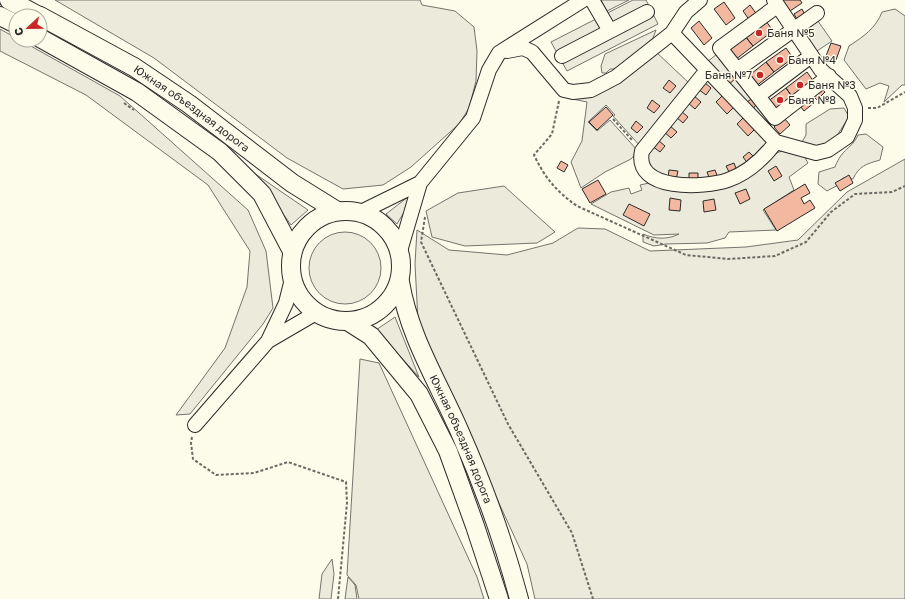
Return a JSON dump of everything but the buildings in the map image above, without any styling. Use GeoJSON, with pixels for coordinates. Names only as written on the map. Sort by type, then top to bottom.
{"type":"FeatureCollection","features":[{"type":"Feature","properties":{"kind":"main road","name":"Южная объездная дорога"},"geometry":{"type":"LineString","coordinates":[[9,0],[24,8]]}},
{"type":"Feature","properties":{"kind":"main road","name":"Южная объездная дорога"},"geometry":{"type":"LineString","coordinates":[[48,20],[134,67],[189,104],[292,183],[337,211]]}},
{"type":"Feature","properties":{"kind":"main road","name":"Южная объездная дорога"},"geometry":{"type":"LineString","coordinates":[[46,48],[137,92],[220,152],[262,194],[292,251]]}},
{"type":"Feature","properties":{"kind":"main road"},"geometry":{"type":"LineString","coordinates":[[337,211],[361,212],[375,218],[386,227],[394,238],[400,251],[400,282],[392,297],[381,310],[366,318],[349,322],[332,320],[316,313],[305,304],[297,292],[292,279],[290,265],[292,251],[298,236],[309,224],[322,215],[337,211]]}},
{"type":"Feature","properties":{"kind":"main road","name":"Южная объездная дорога"},"geometry":{"type":"LineString","coordinates":[[400,282],[404,306],[411,329],[459,430],[492,513],[519,599]]}},
{"type":"Feature","properties":{"kind":"main road","name":"Южная объездная дорога"},"geometry":{"type":"LineString","coordinates":[[349,322],[371,336],[419,394],[448,451],[499,599]]}},
{"type":"Feature","properties":{"kind":"lane"},"geometry":{"type":"LineString","coordinates":[[400,251],[420,184],[473,118],[489,70],[499,53],[583,0]]}},
{"type":"Feature","properties":{"kind":"lane"},"geometry":{"type":"LineString","coordinates":[[592,0],[610,31]]}},
{"type":"Feature","properties":{"kind":"lane"},"geometry":{"type":"LineString","coordinates":[[499,53],[523,48],[532,52],[561,88],[573,92],[591,90],[616,77],[672,33],[686,12],[700,0]]}},
{"type":"Feature","properties":{"kind":"lane"},"geometry":{"type":"LineString","coordinates":[[672,33],[776,142],[816,153],[828,150],[847,137],[855,120],[855,108],[850,96],[829,76],[821,70],[776,3],[720,48],[775,118],[829,76]]}},
{"type":"Feature","properties":{"kind":"lane"},"geometry":{"type":"LineString","coordinates":[[562,56],[647,12]]}},
{"type":"Feature","properties":{"kind":"lane"},"geometry":{"type":"LineString","coordinates":[[737,70],[817,13]]}},
{"type":"Feature","properties":{"kind":"lane"},"geometry":{"type":"LineString","coordinates":[[758,96],[812,56]]}},
{"type":"Feature","properties":{"kind":"lane"},"geometry":{"type":"LineString","coordinates":[[707,70],[642,151],[641,161],[650,177],[657,180],[683,184],[709,185],[729,180],[749,169],[767,155],[776,142]]}},
{"type":"Feature","properties":{"kind":"lane"},"geometry":{"type":"LineString","coordinates":[[361,212],[420,184]]}},
{"type":"Feature","properties":{"kind":"lane"},"geometry":{"type":"LineString","coordinates":[[195,425],[268,341],[286,303],[292,279]]}},
{"type":"Feature","properties":{"kind":"lane"},"geometry":{"type":"LineString","coordinates":[[268,341],[316,313]]}},
{"type":"Feature","properties":{"kind":"path"},"geometry":{"type":"LineString","coordinates":[[561,88],[552,134],[534,156],[545,177],[563,196],[577,206],[686,255],[728,259],[775,256],[806,242],[831,212],[855,194],[892,192],[905,186]]}},
{"type":"Feature","properties":{"kind":"path"},"geometry":{"type":"LineString","coordinates":[[855,108],[877,108],[905,92]]}},
{"type":"Feature","properties":{"kind":"path"},"geometry":{"type":"LineString","coordinates":[[117,99],[137,112]]}},
{"type":"Feature","properties":{"kind":"path"},"geometry":{"type":"LineString","coordinates":[[612,119],[642,151]]}},
{"type":"Feature","properties":{"kind":"path"},"geometry":{"type":"LineString","coordinates":[[426,211],[421,242],[508,424],[572,533],[593,599]]}},
{"type":"Feature","properties":{"kind":"path"},"geometry":{"type":"LineString","coordinates":[[195,425],[191,443],[193,459],[216,475],[254,473],[288,462],[346,482],[347,503],[338,599]]}},
{"type":"Feature","properties":{"kind":"shaded area"},"geometry":{"type":"Polygon","coordinates":[[[55,0],[420,0],[422,5],[455,11],[474,27],[477,51],[476,81],[469,108],[459,124],[411,167],[383,185],[343,189],[287,158],[154,58],[55,0]]]}},
{"type":"Feature","properties":{"kind":"shaded area"},"geometry":{"type":"Polygon","coordinates":[[[601,0],[629,0],[607,11],[601,0]]]}},
{"type":"Feature","properties":{"kind":"shaded area"},"geometry":{"type":"Polygon","coordinates":[[[633,0],[646,0],[658,24],[567,71],[551,42],[633,0]]]}},
{"type":"Feature","properties":{"kind":"shaded area"},"geometry":{"type":"Polygon","coordinates":[[[895,9],[905,16],[905,85],[902,85],[884,102],[889,86],[880,83],[866,89],[844,60],[849,46],[864,36],[873,27],[882,12],[895,9]]]}},
{"type":"Feature","properties":{"kind":"shaded area"},"geometry":{"type":"Polygon","coordinates":[[[815,17],[832,41],[814,53],[797,29],[815,17]]]}},
{"type":"Feature","properties":{"kind":"shaded area"},"geometry":{"type":"Polygon","coordinates":[[[0,29],[8,34],[8,48],[34,48],[120,96],[248,210],[266,251],[273,308],[263,324],[190,414],[176,415],[225,348],[247,287],[250,251],[208,185],[86,95],[0,51],[0,29]]]}},
{"type":"Feature","properties":{"kind":"shaded area"},"geometry":{"type":"Polygon","coordinates":[[[656,30],[653,38],[619,69],[610,69],[606,73],[602,73],[601,66],[605,54],[656,30]]]}},
{"type":"Feature","properties":{"kind":"shaded area"},"geometry":{"type":"Polygon","coordinates":[[[655,51],[690,84],[641,147],[613,116],[615,115],[606,105],[588,122],[597,131],[610,120],[638,151],[631,159],[605,172],[581,188],[571,162],[582,141],[587,102],[568,98],[568,96],[655,51]]]}},
{"type":"Feature","properties":{"kind":"shaded area"},"geometry":{"type":"Polygon","coordinates":[[[717,54],[769,118],[764,122],[707,62],[717,54]]]}},
{"type":"Feature","properties":{"kind":"shaded area"},"geometry":{"type":"Polygon","coordinates":[[[707,79],[766,139],[766,145],[763,153],[720,179],[666,180],[649,166],[648,153],[707,79]]]}},
{"type":"Feature","properties":{"kind":"shaded area"},"geometry":{"type":"Polygon","coordinates":[[[844,108],[849,117],[836,137],[821,147],[802,142],[806,135],[806,124],[830,109],[844,108]]]}},
{"type":"Feature","properties":{"kind":"shaded area"},"geometry":{"type":"Polygon","coordinates":[[[866,134],[883,147],[880,160],[860,168],[853,179],[843,178],[838,185],[827,191],[818,184],[819,172],[835,167],[841,156],[856,140],[858,135],[866,134]]]}},
{"type":"Feature","properties":{"kind":"shaded area"},"geometry":{"type":"Polygon","coordinates":[[[787,150],[803,154],[808,163],[789,177],[794,190],[763,210],[776,230],[729,232],[725,238],[707,243],[666,244],[654,246],[643,242],[643,234],[661,238],[679,234],[654,235],[591,204],[611,192],[629,188],[631,194],[642,190],[640,185],[649,183],[690,189],[787,150]]]}},
{"type":"Feature","properties":{"kind":"shaded area"},"geometry":{"type":"Polygon","coordinates":[[[905,159],[905,599],[535,599],[527,564],[469,438],[418,321],[415,264],[417,230],[449,250],[507,255],[553,243],[578,228],[605,229],[650,251],[746,247],[798,240],[847,192],[905,159]]]}},
{"type":"Feature","properties":{"kind":"shaded area"},"geometry":{"type":"Polygon","coordinates":[[[254,173],[308,210],[291,225],[254,173]]]}},
{"type":"Feature","properties":{"kind":"shaded area"},"geometry":{"type":"Polygon","coordinates":[[[504,186],[555,232],[537,243],[465,246],[432,237],[426,211],[458,193],[504,186]]]}},
{"type":"Feature","properties":{"kind":"shaded area"},"geometry":{"type":"Polygon","coordinates":[[[417,190],[397,224],[386,214],[417,190]]]}},
{"type":"Feature","properties":{"kind":"shaded area"},"geometry":{"type":"Polygon","coordinates":[[[345,232],[365,238],[375,248],[381,268],[375,288],[365,298],[345,304],[325,298],[315,288],[309,268],[315,248],[325,238],[345,232]]]}},
{"type":"Feature","properties":{"kind":"shaded area"},"geometry":{"type":"Polygon","coordinates":[[[395,317],[419,377],[376,330],[395,317]]]}},
{"type":"Feature","properties":{"kind":"shaded area"},"geometry":{"type":"Polygon","coordinates":[[[360,359],[379,363],[477,577],[484,599],[359,599],[356,585],[347,575],[360,359]]]}},
{"type":"Feature","properties":{"kind":"shaded area"},"geometry":{"type":"Polygon","coordinates":[[[332,559],[334,574],[331,599],[319,599],[322,574],[332,559]]]}},
{"type":"Feature","properties":{"kind":"shaded area"},"geometry":{"type":"Polygon","coordinates":[[[348,577],[355,585],[357,599],[345,599],[348,577]]]}},
{"type":"Feature","properties":{"kind":"place","name":"Баня №5"},"geometry":{"type":"Point","coordinates":[759,33]}},
{"type":"Feature","properties":{"kind":"place","name":"Баня №4"},"geometry":{"type":"Point","coordinates":[780,60]}},
{"type":"Feature","properties":{"kind":"place","name":"Баня №7"},"geometry":{"type":"Point","coordinates":[760,75]}},
{"type":"Feature","properties":{"kind":"place","name":"Баня №3"},"geometry":{"type":"Point","coordinates":[800,85]}},
{"type":"Feature","properties":{"kind":"place","name":"Баня №8"},"geometry":{"type":"Point","coordinates":[780,100]}}]}
